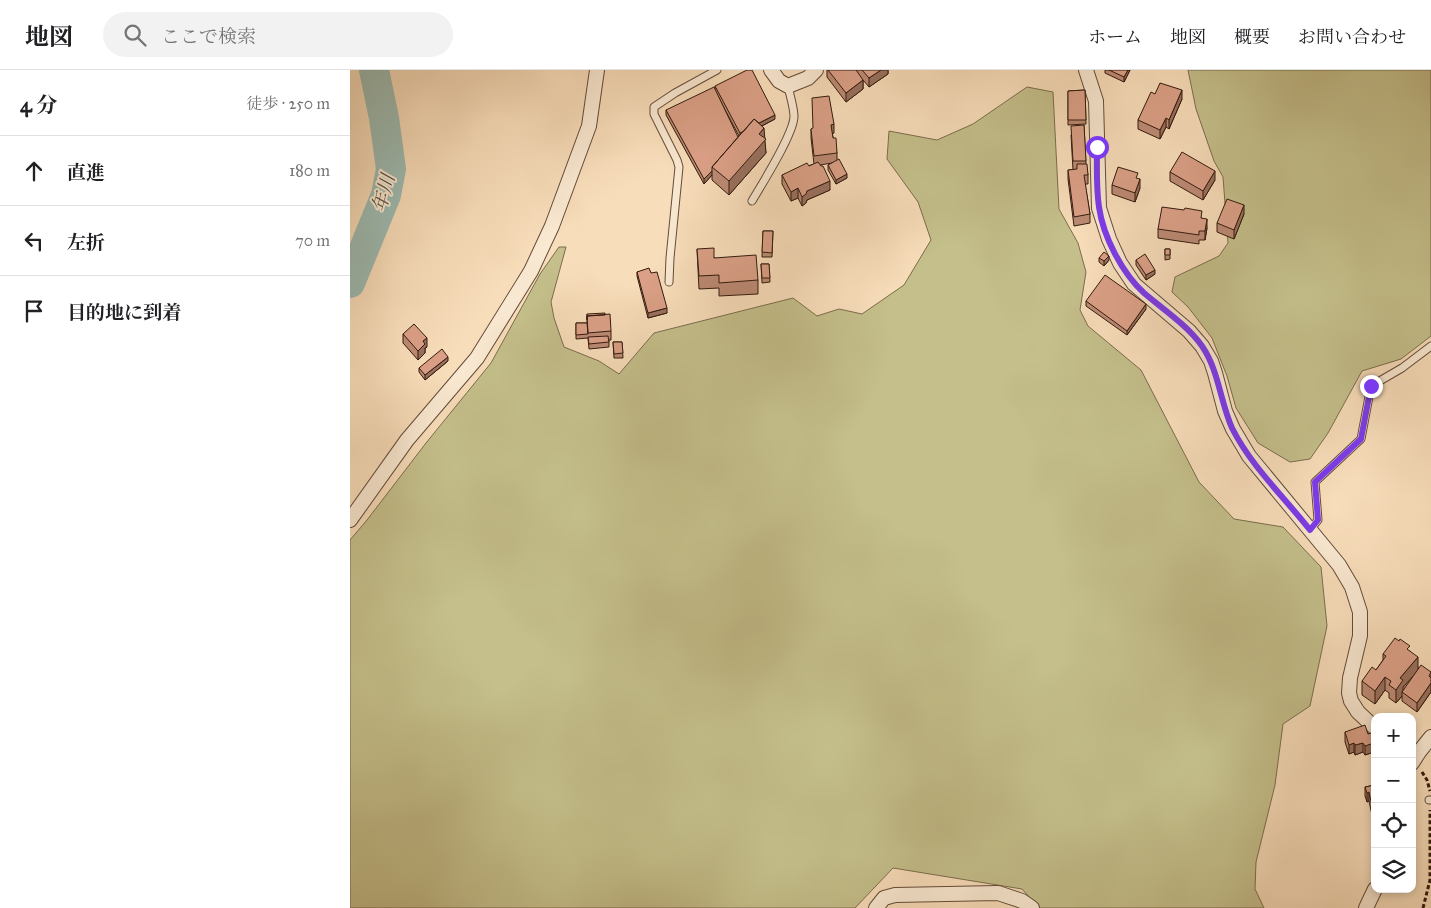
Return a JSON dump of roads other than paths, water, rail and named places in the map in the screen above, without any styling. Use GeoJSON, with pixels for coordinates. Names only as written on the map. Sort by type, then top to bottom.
{"type":"FeatureCollection","features":[{"type":"Feature","properties":{"kind":"street"},"geometry":{"type":"LineString","coordinates":[[350,520],[407,440],[477,358],[531,271],[552,226],[589,126],[597,70]]}},
{"type":"Feature","properties":{"kind":"street"},"geometry":{"type":"LineString","coordinates":[[771,70],[779,81],[788,86],[808,78],[816,70]]}},
{"type":"Feature","properties":{"kind":"street"},"geometry":{"type":"LineString","coordinates":[[1086,70],[1096,101],[1099,208],[1120,263],[1134,284],[1189,331],[1202,346],[1211,361],[1225,411],[1233,429],[1250,456],[1339,565],[1352,587],[1360,612],[1360,636],[1350,678],[1349,693],[1351,701],[1358,712],[1371,724]]}},
{"type":"Feature","properties":{"kind":"street"},"geometry":{"type":"LineString","coordinates":[[1415,758],[1431,738]]}},
{"type":"Feature","properties":{"kind":"street"},"geometry":{"type":"LineString","coordinates":[[876,908],[884,898],[895,895],[982,892],[1003,894],[1022,901],[1032,908]]}},
{"type":"Feature","properties":{"kind":"street"},"geometry":{"type":"LineString","coordinates":[[1366,908],[1373,893]]}},
{"type":"Feature","properties":{"kind":"lane"},"geometry":{"type":"LineString","coordinates":[[669,282],[679,167],[654,114],[654,107],[717,70]]}},
{"type":"Feature","properties":{"kind":"lane"},"geometry":{"type":"LineString","coordinates":[[752,201],[792,126],[794,116],[788,86]]}},
{"type":"Feature","properties":{"kind":"lane"},"geometry":{"type":"LineString","coordinates":[[1310,530],[1318,520],[1315,482],[1361,439],[1371,386],[1402,368],[1431,346]]}},
{"type":"Feature","properties":{"kind":"waterway","name":"年川"},"geometry":{"type":"LineString","coordinates":[[350,283],[386,195],[391,169],[384,118],[374,70]]}}]}
